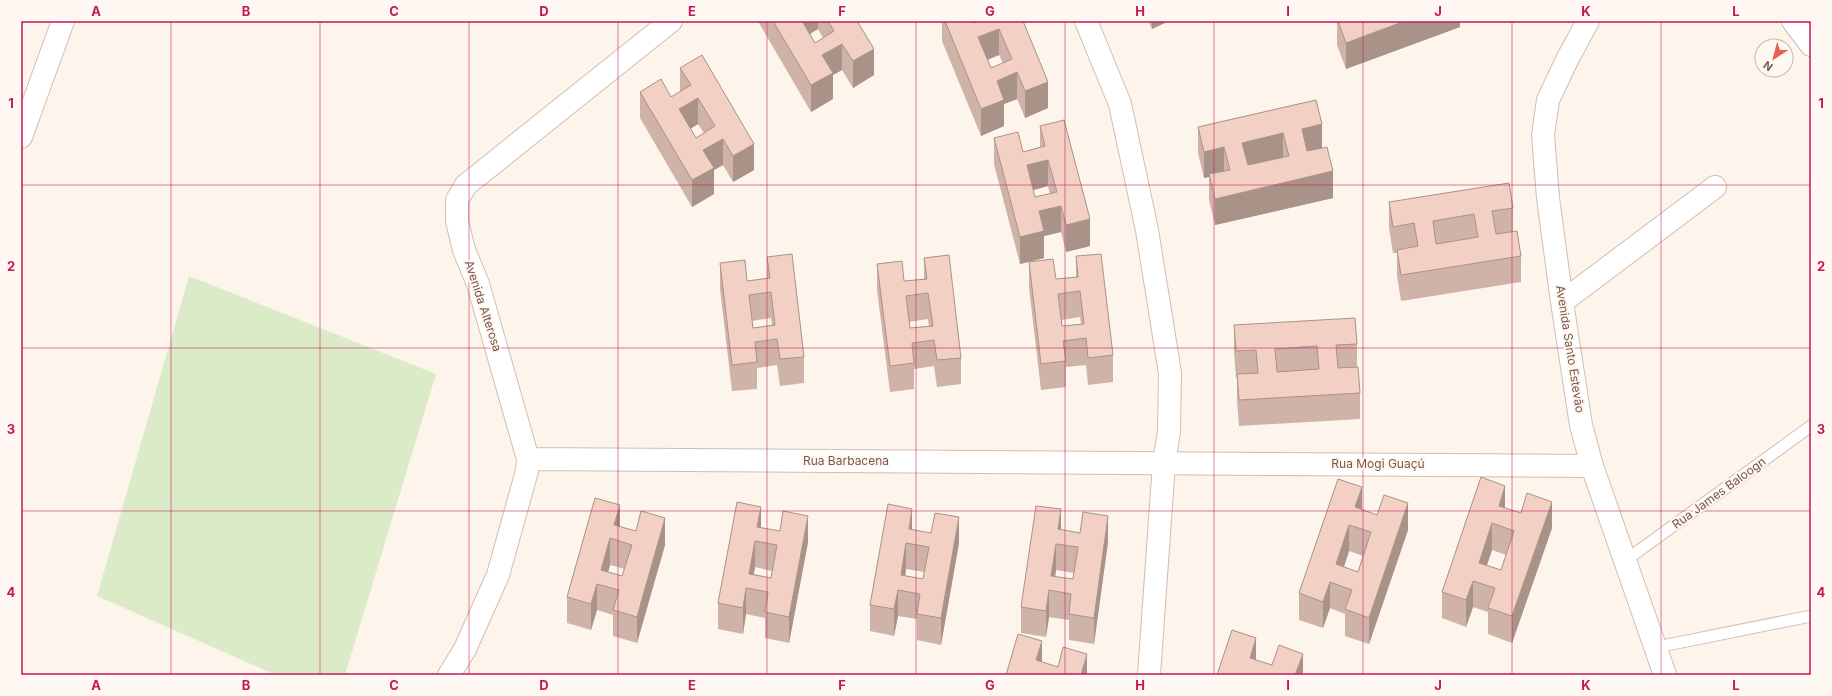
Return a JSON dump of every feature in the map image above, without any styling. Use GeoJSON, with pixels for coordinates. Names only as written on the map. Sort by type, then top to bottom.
{"type":"FeatureCollection","features":[{"type":"Feature","properties":{"kind":"street"},"geometry":{"type":"LineString","coordinates":[[21,137],[63,21]]}},
{"type":"Feature","properties":{"kind":"street","name":"Avenida Alterosa"},"geometry":{"type":"LineString","coordinates":[[449,675],[465,649],[498,575],[527,471],[528,459],[478,284],[464,250],[457,221],[457,200],[466,185],[671,21]]}},
{"type":"Feature","properties":{"kind":"street"},"geometry":{"type":"LineString","coordinates":[[1086,21],[1120,104],[1148,230],[1170,373],[1169,431],[1164,463],[1149,675]]}},
{"type":"Feature","properties":{"kind":"street","name":"Avenida Santo Estevão"},"geometry":{"type":"LineString","coordinates":[[1588,21],[1548,100],[1543,135],[1548,198],[1581,425],[1592,466],[1657,647],[1665,675]]}},
{"type":"Feature","properties":{"kind":"street"},"geometry":{"type":"LineString","coordinates":[[1793,21],[1811,45]]}},
{"type":"Feature","properties":{"kind":"street"},"geometry":{"type":"LineString","coordinates":[[1562,302],[1715,187]]}},
{"type":"Feature","properties":{"kind":"street","name":"Rua Barbacena"},"geometry":{"type":"LineString","coordinates":[[528,459],[1164,463]]}},
{"type":"Feature","properties":{"kind":"street","name":"Rua Mogi Guaçú"},"geometry":{"type":"LineString","coordinates":[[1164,463],[1592,466]]}},
{"type":"Feature","properties":{"kind":"lane","name":"Rua James Baloogn"},"geometry":{"type":"LineString","coordinates":[[1626,560],[1811,426]]}},
{"type":"Feature","properties":{"kind":"lane"},"geometry":{"type":"LineString","coordinates":[[1657,647],[1811,616]]}},
{"type":"Feature","properties":{"kind":"green space"},"geometry":{"type":"Polygon","coordinates":[[[189,276],[436,374],[345,675],[276,675],[97,596],[189,276]]]}},
{"type":"Feature","properties":{"kind":"building"},"geometry":{"type":"Polygon","coordinates":[[[773,21],[802,21],[815,43],[834,31],[828,21],[857,21],[874,49],[853,61],[842,44],[822,55],[833,73],[811,85],[773,21]]]}},
{"type":"Feature","properties":{"kind":"building"},"geometry":{"type":"Polygon","coordinates":[[[945,21],[972,21],[973,23],[979,21],[1023,21],[1048,82],[1025,91],[1017,72],[997,81],[1004,100],[981,109],[945,21]],[[999,29],[978,37],[991,68],[1012,59],[999,29]]]}},
{"type":"Feature","properties":{"kind":"building"},"geometry":{"type":"Polygon","coordinates":[[[1338,21],[1405,21],[1346,43],[1338,21]]]}},
{"type":"Feature","properties":{"kind":"building"},"geometry":{"type":"Polygon","coordinates":[[[702,55],[754,144],[733,156],[723,139],[703,150],[714,168],[692,180],[640,92],[661,79],[671,97],[691,85],[680,68],[702,55]],[[698,98],[679,109],[696,138],[715,126],[698,98]]]}},
{"type":"Feature","properties":{"kind":"building"},"geometry":{"type":"Polygon","coordinates":[[[1316,100],[1322,124],[1302,129],[1307,151],[1327,147],[1333,171],[1215,199],[1209,174],[1230,170],[1224,147],[1204,152],[1198,127],[1316,100]],[[1283,133],[1242,143],[1248,165],[1289,156],[1283,133]]]}},
{"type":"Feature","properties":{"kind":"building"},"geometry":{"type":"Polygon","coordinates":[[[1064,120],[1090,219],[1066,225],[1061,206],[1039,211],[1044,231],[1020,237],[994,138],[1018,132],[1023,152],[1045,146],[1040,126],[1064,120]],[[1048,160],[1027,165],[1035,197],[1057,192],[1048,160]]]}},
{"type":"Feature","properties":{"kind":"building"},"geometry":{"type":"Polygon","coordinates":[[[1509,183],[1513,208],[1492,211],[1496,234],[1517,231],[1521,256],[1401,275],[1397,250],[1418,246],[1414,223],[1393,227],[1389,202],[1509,183]],[[1474,214],[1433,221],[1436,244],[1478,237],[1474,214]]]}},
{"type":"Feature","properties":{"kind":"building"},"geometry":{"type":"Polygon","coordinates":[[[792,254],[804,357],[780,359],[777,339],[755,342],[757,362],[732,365],[720,263],[745,260],[747,281],[770,278],[767,257],[792,254]],[[771,292],[749,295],[753,328],[775,325],[771,292]]]}},
{"type":"Feature","properties":{"kind":"building"},"geometry":{"type":"Polygon","coordinates":[[[1101,254],[1113,355],[1088,358],[1086,338],[1063,341],[1066,361],[1041,364],[1029,262],[1053,259],[1056,279],[1078,277],[1076,256],[1101,254]],[[1080,291],[1058,294],[1062,326],[1084,324],[1080,291]]]}},
{"type":"Feature","properties":{"kind":"building"},"geometry":{"type":"Polygon","coordinates":[[[949,255],[961,358],[937,360],[934,340],[912,343],[914,363],[890,366],[877,264],[902,261],[904,281],[927,279],[924,258],[949,255]],[[928,293],[906,296],[910,328],[933,326],[928,293]]]}},
{"type":"Feature","properties":{"kind":"building"},"geometry":{"type":"Polygon","coordinates":[[[1355,318],[1357,344],[1336,345],[1338,368],[1358,367],[1360,393],[1239,400],[1237,374],[1258,373],[1256,350],[1236,351],[1234,325],[1355,318]],[[1317,346],[1275,349],[1277,372],[1319,369],[1317,346]]]}},
{"type":"Feature","properties":{"kind":"building"},"geometry":{"type":"Polygon","coordinates":[[[1481,477],[1505,486],[1499,506],[1521,513],[1527,493],[1552,502],[1512,616],[1488,608],[1495,588],[1473,581],[1466,600],[1442,592],[1481,477]],[[1492,523],[1479,563],[1501,570],[1514,531],[1492,523]]]}},
{"type":"Feature","properties":{"kind":"building"},"geometry":{"type":"Polygon","coordinates":[[[1338,479],[1362,487],[1355,507],[1377,515],[1384,495],[1408,503],[1369,618],[1345,609],[1352,590],[1330,582],[1323,602],[1299,593],[1338,479]],[[1349,525],[1336,564],[1358,572],[1371,532],[1349,525]]]}},
{"type":"Feature","properties":{"kind":"building"},"geometry":{"type":"Polygon","coordinates":[[[595,498],[620,505],[614,525],[636,531],[641,511],[665,518],[637,617],[613,610],[619,590],[597,584],[591,604],[567,597],[595,498]],[[610,538],[601,570],[622,576],[632,545],[610,538]]]}},
{"type":"Feature","properties":{"kind":"building"},"geometry":{"type":"Polygon","coordinates":[[[737,502],[761,507],[757,527],[780,531],[783,511],[808,516],[789,617],[765,612],[768,592],[746,588],[743,608],[718,603],[737,502]],[[755,541],[749,574],[771,578],[777,545],[755,541]]]}},
{"type":"Feature","properties":{"kind":"building"},"geometry":{"type":"Polygon","coordinates":[[[888,504],[912,509],[909,529],[931,533],[935,513],[959,517],[941,618],[917,614],[920,594],[898,590],[894,609],[870,605],[888,504]],[[906,543],[901,575],[923,579],[929,547],[906,543]]]}},
{"type":"Feature","properties":{"kind":"building"},"geometry":{"type":"Polygon","coordinates":[[[1036,506],[1061,509],[1058,529],[1080,533],[1083,512],[1108,516],[1094,618],[1069,614],[1071,594],[1049,590],[1046,611],[1021,607],[1036,506]],[[1056,544],[1051,576],[1073,579],[1078,547],[1056,544]]]}},
{"type":"Feature","properties":{"kind":"building"},"geometry":{"type":"Polygon","coordinates":[[[1232,630],[1256,638],[1250,658],[1272,665],[1279,645],[1303,654],[1295,675],[1217,675],[1232,630]]]}},
{"type":"Feature","properties":{"kind":"building"},"geometry":{"type":"Polygon","coordinates":[[[1018,634],[1042,641],[1036,660],[1058,667],[1063,647],[1087,654],[1081,675],[1006,675],[1018,634]]]}}]}
